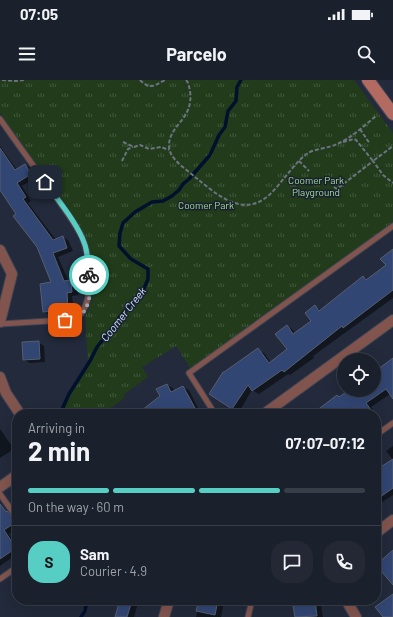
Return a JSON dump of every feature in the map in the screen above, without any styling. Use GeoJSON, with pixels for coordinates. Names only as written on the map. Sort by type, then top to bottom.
{"type":"FeatureCollection","features":[{"type":"Feature","properties":{"kind":"street"},"geometry":{"type":"LineString","coordinates":[[368,80],[393,114]]}},
{"type":"Feature","properties":{"kind":"street"},"geometry":{"type":"LineString","coordinates":[[0,250],[12,274],[0,323]]}},
{"type":"Feature","properties":{"kind":"street"},"geometry":{"type":"LineString","coordinates":[[271,409],[393,320]]}},
{"type":"Feature","properties":{"kind":"street"},"geometry":{"type":"LineString","coordinates":[[0,377],[6,393],[17,409]]}},
{"type":"Feature","properties":{"kind":"street"},"geometry":{"type":"LineString","coordinates":[[0,487],[12,479]]}},
{"type":"Feature","properties":{"kind":"street"},"geometry":{"type":"LineString","coordinates":[[381,529],[393,520]]}},
{"type":"Feature","properties":{"kind":"street"},"geometry":{"type":"LineString","coordinates":[[164,617],[168,605]]}},
{"type":"Feature","properties":{"kind":"street"},"geometry":{"type":"LineString","coordinates":[[349,605],[356,617]]}},
{"type":"Feature","properties":{"kind":"lane"},"geometry":{"type":"LineString","coordinates":[[0,119],[71,218],[80,234],[88,260],[90,291],[84,312],[76,318],[65,320],[0,323]]}},
{"type":"Feature","properties":{"kind":"lane"},"geometry":{"type":"LineString","coordinates":[[212,409],[189,373],[393,226]]}},
{"type":"Feature","properties":{"kind":"lane"},"geometry":{"type":"LineString","coordinates":[[381,431],[393,423]]}},
{"type":"Feature","properties":{"kind":"lane"},"geometry":{"type":"LineString","coordinates":[[0,494],[12,511]]}},
{"type":"Feature","properties":{"kind":"lane"},"geometry":{"type":"LineString","coordinates":[[0,579],[12,571]]}},
{"type":"Feature","properties":{"kind":"lane"},"geometry":{"type":"LineString","coordinates":[[248,617],[251,605]]}},
{"type":"Feature","properties":{"kind":"path"},"geometry":{"type":"LineString","coordinates":[[2,80],[25,80]]}},
{"type":"Feature","properties":{"kind":"path"},"geometry":{"type":"LineString","coordinates":[[140,80],[144,85],[152,86],[165,80]]}},
{"type":"Feature","properties":{"kind":"path"},"geometry":{"type":"LineString","coordinates":[[187,80],[190,91],[190,104],[185,117],[172,136],[169,150],[172,156],[179,163],[215,194],[229,202],[237,204],[255,203],[267,197],[299,161],[311,151],[320,150],[354,139],[386,178],[393,183]]}},
{"type":"Feature","properties":{"kind":"path"},"geometry":{"type":"LineString","coordinates":[[341,142],[376,116]]}},
{"type":"Feature","properties":{"kind":"path"},"geometry":{"type":"LineString","coordinates":[[360,129],[370,144]]}},
{"type":"Feature","properties":{"kind":"path"},"geometry":{"type":"LineString","coordinates":[[123,142],[134,147]]}},
{"type":"Feature","properties":{"kind":"path"},"geometry":{"type":"LineString","coordinates":[[122,161],[128,149],[140,145],[149,149],[161,147],[169,150]]}},
{"type":"Feature","properties":{"kind":"path"},"geometry":{"type":"LineString","coordinates":[[334,187],[337,189],[393,146]]}},
{"type":"Feature","properties":{"kind":"path"},"geometry":{"type":"LineString","coordinates":[[299,161],[309,171]]}},
{"type":"Feature","properties":{"kind":"green space","name":"Coomer Park"},"geometry":{"type":"Polygon","coordinates":[[[0,80],[354,80],[393,133],[393,222],[236,338],[190,368],[176,346],[142,367],[148,377],[123,395],[125,398],[109,409],[63,409],[66,397],[88,362],[85,316],[91,304],[93,293],[93,276],[88,249],[77,222],[0,113],[0,80]]]}},
{"type":"Feature","properties":{"kind":"building"},"geometry":{"type":"Polygon","coordinates":[[[0,148],[15,170],[25,164],[31,174],[17,183],[26,197],[23,199],[53,240],[63,236],[67,248],[53,253],[64,281],[71,280],[72,292],[67,293],[68,310],[43,312],[40,284],[51,282],[37,247],[13,216],[16,214],[0,190],[0,148]]]}},
{"type":"Feature","properties":{"kind":"building"},"geometry":{"type":"Polygon","coordinates":[[[393,249],[393,290],[343,328],[342,326],[284,372],[282,370],[252,391],[248,385],[232,409],[209,394],[223,372],[258,348],[269,363],[287,349],[275,334],[287,325],[293,334],[311,321],[305,313],[315,305],[319,311],[363,276],[366,280],[386,265],[380,259],[393,249]]]}},
{"type":"Feature","properties":{"kind":"building"},"geometry":{"type":"Polygon","coordinates":[[[39,341],[40,359],[23,360],[22,342],[39,341]]]}},
{"type":"Feature","properties":{"kind":"building"},"geometry":{"type":"Polygon","coordinates":[[[393,358],[393,399],[386,389],[381,392],[381,367],[393,358]]]}},
{"type":"Feature","properties":{"kind":"building"},"geometry":{"type":"Polygon","coordinates":[[[167,384],[171,392],[183,386],[195,408],[143,409],[160,396],[156,389],[167,384]]]}},
{"type":"Feature","properties":{"kind":"building"},"geometry":{"type":"Polygon","coordinates":[[[337,395],[337,397],[375,397],[366,403],[370,409],[319,409],[337,395]]]}},
{"type":"Feature","properties":{"kind":"building"},"geometry":{"type":"Polygon","coordinates":[[[393,459],[393,488],[381,496],[381,467],[393,459]]]}},
{"type":"Feature","properties":{"kind":"building"},"geometry":{"type":"Polygon","coordinates":[[[0,504],[12,517],[12,525],[4,530],[12,542],[12,551],[0,559],[0,504]]]}},
{"type":"Feature","properties":{"kind":"building"},"geometry":{"type":"Polygon","coordinates":[[[393,550],[393,585],[381,571],[381,561],[393,550]]]}},
{"type":"Feature","properties":{"kind":"building"},"geometry":{"type":"Polygon","coordinates":[[[393,594],[393,617],[383,617],[375,607],[381,605],[381,603],[393,594]]]}},
{"type":"Feature","properties":{"kind":"building"},"geometry":{"type":"Polygon","coordinates":[[[119,605],[131,605],[127,617],[115,617],[119,605]]]}},
{"type":"Feature","properties":{"kind":"building"},"geometry":{"type":"Polygon","coordinates":[[[198,605],[217,605],[215,615],[196,611],[198,605]]]}},
{"type":"Feature","properties":{"kind":"building"},"geometry":{"type":"Polygon","coordinates":[[[293,605],[316,605],[317,616],[295,617],[293,605]]]}},
{"type":"Feature","properties":{"kind":"waterway","name":"Coomer Creek"},"geometry":{"type":"LineString","coordinates":[[62,409],[69,394],[97,347],[116,326],[119,318],[143,291],[148,279],[148,269],[131,259],[119,246],[120,233],[123,223],[135,212],[152,202],[163,201],[172,196],[210,155],[219,135],[225,127],[228,111],[236,101],[237,87],[241,80]]}},
{"type":"Feature","properties":{"kind":"waterway","name":"Coomer Creek"},"geometry":{"type":"LineString","coordinates":[[81,617],[85,611],[86,605]]}},
{"type":"Feature","properties":{"kind":"way so far"},"geometry":{"type":"LineString","coordinates":[[65,320],[76,318],[84,312],[90,291],[89,275]]}},
{"type":"Feature","properties":{"kind":"route"},"geometry":{"type":"LineString","coordinates":[[45,182],[71,218],[82,237],[88,260],[89,275]]}},
{"type":"Feature","properties":{"kind":"park label","name":"Coomer Park Playground"},"geometry":{"type":"Point","coordinates":[316,186]}}]}
